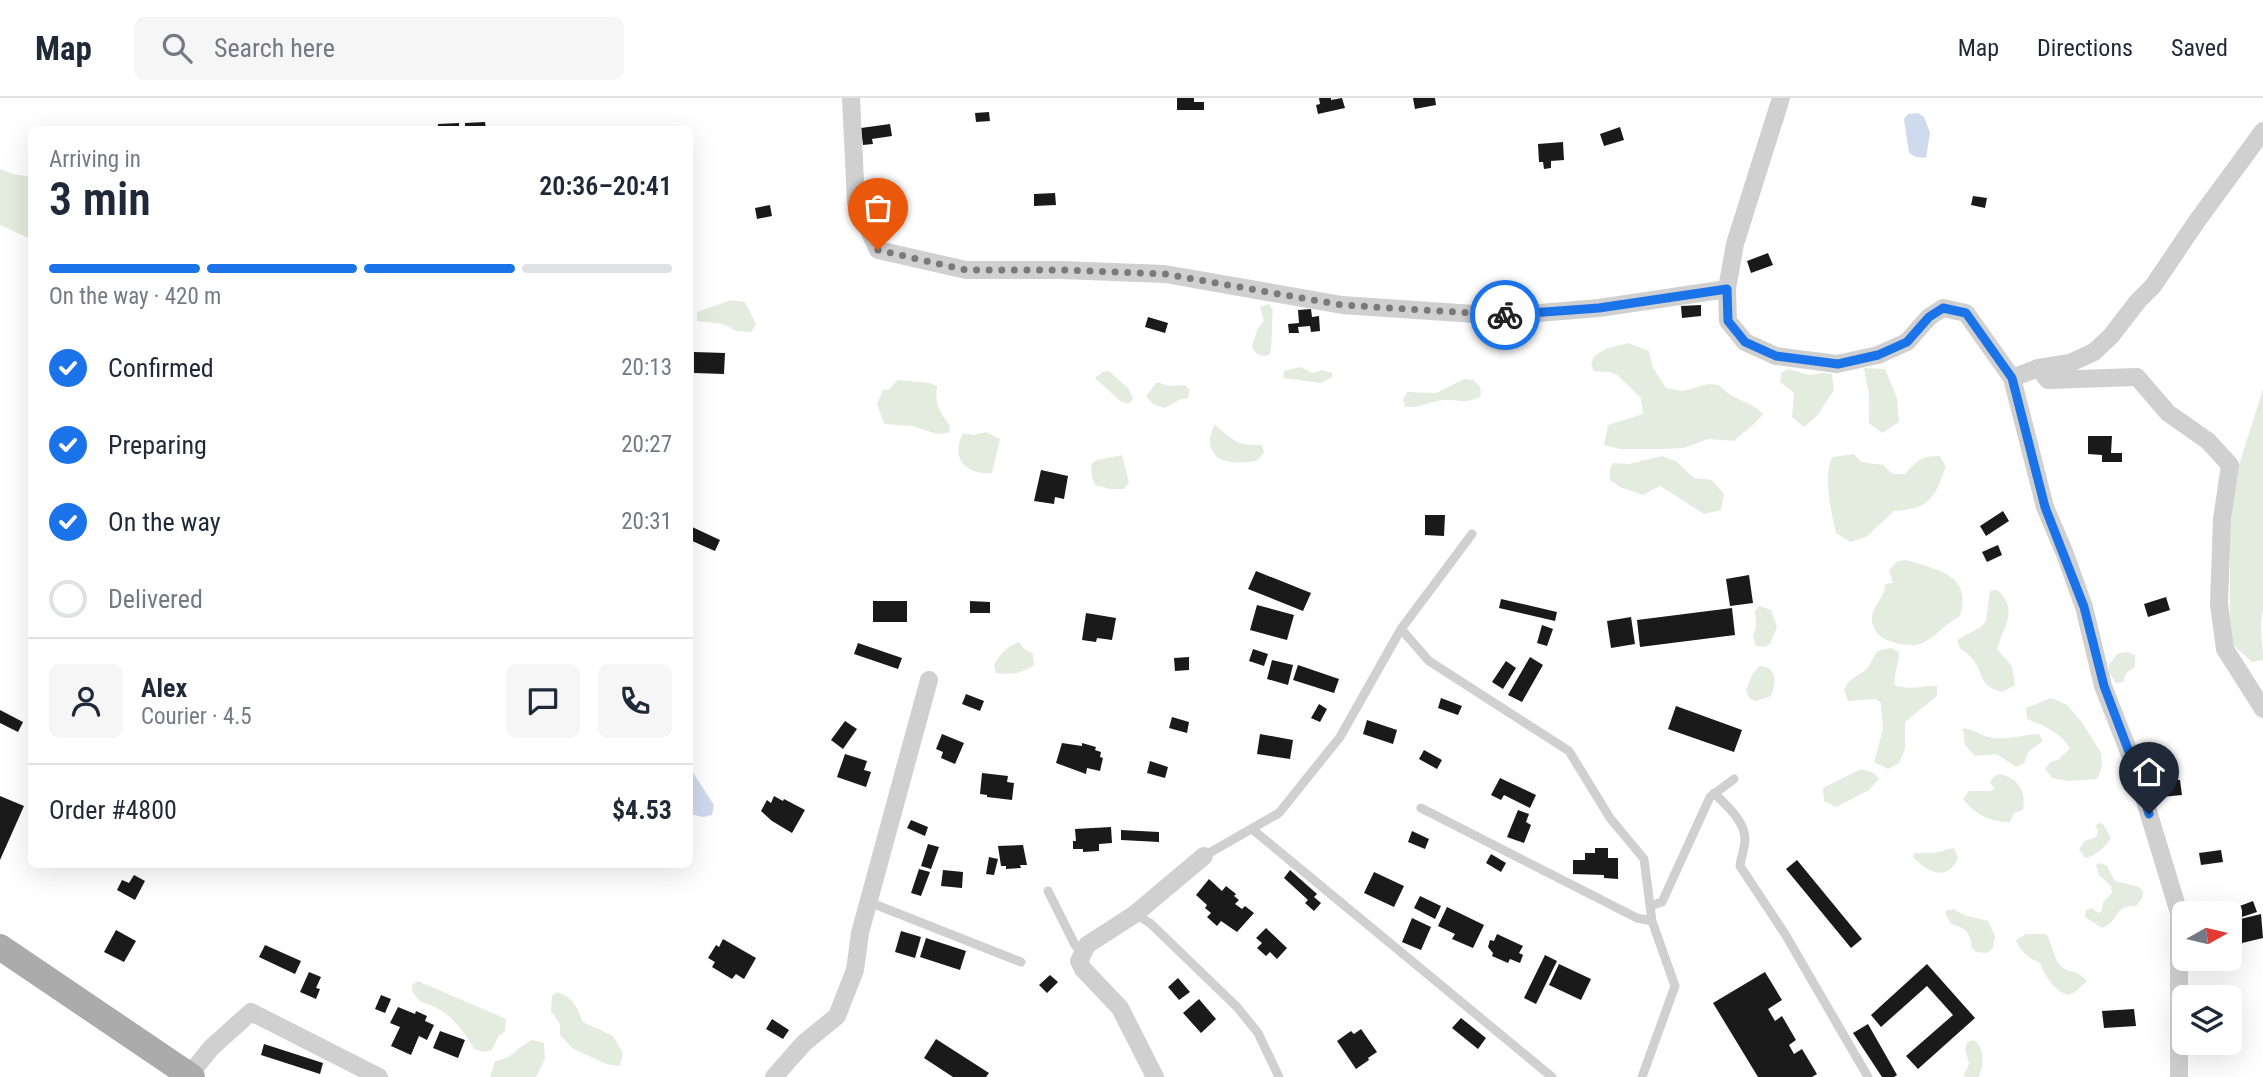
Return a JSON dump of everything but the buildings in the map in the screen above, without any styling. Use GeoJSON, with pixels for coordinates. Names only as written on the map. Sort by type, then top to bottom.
{"type":"FeatureCollection","features":[{"type":"Feature","properties":{"kind":"main road"},"geometry":{"type":"LineString","coordinates":[[0,947],[191,1076]]}},
{"type":"Feature","properties":{"kind":"street"},"geometry":{"type":"LineString","coordinates":[[851,98],[856,203],[878,250],[966,270],[1165,274],[1342,305],[1504,316],[1599,308],[1727,289]]}},
{"type":"Feature","properties":{"kind":"street"},"geometry":{"type":"LineString","coordinates":[[1781,98],[1735,244],[1727,289],[1728,321],[1745,342],[1776,356],[1838,364],[1878,355],[1907,342],[1929,317],[1943,308],[1966,313],[2012,378],[2045,507],[2084,607],[2104,686],[2134,765],[2179,913],[2179,1077]]}},
{"type":"Feature","properties":{"kind":"street"},"geometry":{"type":"LineString","coordinates":[[2012,378],[2038,368],[2070,363],[2094,352],[2111,336],[2153,286],[2263,131]]}},
{"type":"Feature","properties":{"kind":"street"},"geometry":{"type":"LineString","coordinates":[[2038,368],[2048,380],[2137,377],[2168,413],[2208,441],[2230,465],[2222,519],[2219,604],[2225,649],[2263,709]]}},
{"type":"Feature","properties":{"kind":"street"},"geometry":{"type":"LineString","coordinates":[[774,1077],[804,1043],[837,1016],[855,970],[860,933],[929,680]]}},
{"type":"Feature","properties":{"kind":"street"},"geometry":{"type":"LineString","coordinates":[[1155,1077],[1120,1008],[1083,969],[1079,961],[1087,944],[1135,914],[1204,856]]}},
{"type":"Feature","properties":{"kind":"street"},"geometry":{"type":"LineString","coordinates":[[191,1076],[212,1046],[251,1012],[379,1077]]}},
{"type":"Feature","properties":{"kind":"lane"},"geometry":{"type":"LineString","coordinates":[[1204,856],[1279,813],[1340,737],[1401,629],[1472,534]]}},
{"type":"Feature","properties":{"kind":"lane"},"geometry":{"type":"LineString","coordinates":[[1401,629],[1429,661],[1569,751],[1610,818],[1644,859],[1652,921],[1675,986],[1642,1077]]}},
{"type":"Feature","properties":{"kind":"lane"},"geometry":{"type":"LineString","coordinates":[[1650,906],[1662,902],[1681,866],[1696,825],[1714,793],[1734,779]]}},
{"type":"Feature","properties":{"kind":"lane"},"geometry":{"type":"LineString","coordinates":[[1714,793],[1731,810],[1742,827],[1745,837],[1740,866],[1785,934],[1868,1077]]}},
{"type":"Feature","properties":{"kind":"lane"},"geometry":{"type":"LineString","coordinates":[[1421,808],[1637,918],[1652,921]]}},
{"type":"Feature","properties":{"kind":"lane"},"geometry":{"type":"LineString","coordinates":[[1252,829],[1552,1077]]}},
{"type":"Feature","properties":{"kind":"lane"},"geometry":{"type":"LineString","coordinates":[[1048,891],[1075,945],[1082,952]]}},
{"type":"Feature","properties":{"kind":"lane"},"geometry":{"type":"LineString","coordinates":[[869,902],[1021,962]]}},
{"type":"Feature","properties":{"kind":"lane"},"geometry":{"type":"LineString","coordinates":[[1135,914],[1150,923],[1237,1007],[1258,1033],[1279,1077]]}},
{"type":"Feature","properties":{"kind":"shaded area"},"geometry":{"type":"Polygon","coordinates":[[[0,169],[28,176],[28,238],[0,225],[0,169]]]}},
{"type":"Feature","properties":{"kind":"shaded area"},"geometry":{"type":"Polygon","coordinates":[[[731,300],[745,302],[756,324],[751,332],[737,331],[723,324],[697,321],[697,312],[731,300]]]}},
{"type":"Feature","properties":{"kind":"shaded area"},"geometry":{"type":"Polygon","coordinates":[[[1269,304],[1273,311],[1271,348],[1270,354],[1262,356],[1252,347],[1257,330],[1264,321],[1260,307],[1269,304]]]}},
{"type":"Feature","properties":{"kind":"shaded area"},"geometry":{"type":"Polygon","coordinates":[[[1628,343],[1649,351],[1653,368],[1666,388],[1683,391],[1708,384],[1719,385],[1730,395],[1763,414],[1734,441],[1708,439],[1684,448],[1663,449],[1620,449],[1604,445],[1608,425],[1643,414],[1641,398],[1617,375],[1594,371],[1591,365],[1594,356],[1606,349],[1628,343]]]}},
{"type":"Feature","properties":{"kind":"shaded area"},"geometry":{"type":"Polygon","coordinates":[[[1300,367],[1313,373],[1322,370],[1332,373],[1332,377],[1321,383],[1283,378],[1284,371],[1300,367]]]}},
{"type":"Feature","properties":{"kind":"shaded area"},"geometry":{"type":"Polygon","coordinates":[[[1864,368],[1885,369],[1897,398],[1899,422],[1882,433],[1869,423],[1869,396],[1864,368]]]}},
{"type":"Feature","properties":{"kind":"shaded area"},"geometry":{"type":"Polygon","coordinates":[[[1788,369],[1810,375],[1832,374],[1834,390],[1817,416],[1804,427],[1792,417],[1794,393],[1780,382],[1781,373],[1788,369]]]}},
{"type":"Feature","properties":{"kind":"shaded area"},"geometry":{"type":"Polygon","coordinates":[[[1109,371],[1129,389],[1133,399],[1128,404],[1120,401],[1095,378],[1109,371]]]}},
{"type":"Feature","properties":{"kind":"shaded area"},"geometry":{"type":"Polygon","coordinates":[[[1464,379],[1473,380],[1480,386],[1481,396],[1467,401],[1444,400],[1405,407],[1403,400],[1407,392],[1436,393],[1464,379]]]}},
{"type":"Feature","properties":{"kind":"shaded area"},"geometry":{"type":"Polygon","coordinates":[[[898,380],[937,386],[937,403],[950,425],[949,433],[937,434],[912,426],[884,424],[877,404],[883,390],[888,390],[898,380]]]}},
{"type":"Feature","properties":{"kind":"shaded area"},"geometry":{"type":"Polygon","coordinates":[[[1157,382],[1169,386],[1185,385],[1190,390],[1188,398],[1164,408],[1153,404],[1146,396],[1157,382]]]}},
{"type":"Feature","properties":{"kind":"shaded area"},"geometry":{"type":"Polygon","coordinates":[[[2263,389],[2263,660],[2252,662],[2233,645],[2230,620],[2230,532],[2235,478],[2263,389]]]}},
{"type":"Feature","properties":{"kind":"shaded area"},"geometry":{"type":"Polygon","coordinates":[[[1214,424],[1240,443],[1262,445],[1264,453],[1256,461],[1249,462],[1226,461],[1220,458],[1211,448],[1210,438],[1214,424]]]}},
{"type":"Feature","properties":{"kind":"shaded area"},"geometry":{"type":"Polygon","coordinates":[[[986,432],[1000,439],[992,473],[968,468],[960,458],[958,450],[963,433],[974,435],[986,432]]]}},
{"type":"Feature","properties":{"kind":"shaded area"},"geometry":{"type":"Polygon","coordinates":[[[1854,454],[1861,462],[1883,465],[1893,474],[1905,474],[1916,462],[1928,457],[1940,456],[1946,467],[1934,494],[1923,505],[1894,511],[1866,537],[1850,542],[1836,533],[1828,474],[1832,457],[1854,454]]]}},
{"type":"Feature","properties":{"kind":"shaded area"},"geometry":{"type":"Polygon","coordinates":[[[1122,455],[1129,482],[1124,489],[1095,485],[1091,464],[1097,460],[1122,455]]]}},
{"type":"Feature","properties":{"kind":"shaded area"},"geometry":{"type":"Polygon","coordinates":[[[1662,456],[1676,461],[1694,478],[1712,480],[1724,494],[1721,510],[1704,514],[1660,486],[1643,495],[1620,487],[1610,480],[1613,463],[1629,464],[1662,456]]]}},
{"type":"Feature","properties":{"kind":"shaded area"},"geometry":{"type":"Polygon","coordinates":[[[1906,560],[1950,576],[1957,582],[1963,602],[1960,616],[1928,640],[1912,645],[1884,639],[1872,623],[1874,610],[1883,595],[1885,584],[1893,583],[1889,570],[1898,561],[1906,560]]]}},
{"type":"Feature","properties":{"kind":"shaded area"},"geometry":{"type":"Polygon","coordinates":[[[1997,590],[2004,597],[2009,611],[1997,649],[2012,666],[2015,685],[2002,692],[1987,684],[1974,661],[1960,649],[1957,640],[1981,627],[1986,621],[1990,591],[1997,590]]]}},
{"type":"Feature","properties":{"kind":"shaded area"},"geometry":{"type":"Polygon","coordinates":[[[1759,606],[1771,610],[1777,627],[1770,644],[1764,647],[1756,646],[1753,637],[1756,626],[1755,611],[1759,606]]]}},
{"type":"Feature","properties":{"kind":"shaded area"},"geometry":{"type":"Polygon","coordinates":[[[1019,642],[1033,654],[1034,665],[1016,673],[996,673],[994,665],[998,657],[1019,642]]]}},
{"type":"Feature","properties":{"kind":"shaded area"},"geometry":{"type":"Polygon","coordinates":[[[1891,648],[1899,652],[1895,685],[1910,688],[1937,686],[1937,696],[1905,722],[1905,749],[1899,763],[1888,769],[1874,762],[1883,729],[1881,703],[1875,699],[1848,701],[1844,690],[1849,681],[1867,669],[1877,651],[1891,648]]]}},
{"type":"Feature","properties":{"kind":"shaded area"},"geometry":{"type":"Polygon","coordinates":[[[2126,652],[2135,655],[2135,667],[2127,672],[2123,682],[2116,683],[2109,672],[2109,665],[2117,654],[2126,652]]]}},
{"type":"Feature","properties":{"kind":"shaded area"},"geometry":{"type":"Polygon","coordinates":[[[1760,666],[1773,673],[1774,686],[1771,696],[1756,701],[1750,699],[1746,690],[1753,673],[1760,666]]]}},
{"type":"Feature","properties":{"kind":"shaded area"},"geometry":{"type":"Polygon","coordinates":[[[2051,698],[2067,705],[2081,721],[2101,753],[2102,767],[2097,779],[2069,781],[2052,778],[2045,769],[2050,762],[2058,760],[2070,748],[2056,734],[2027,719],[2026,708],[2051,698]]]}},
{"type":"Feature","properties":{"kind":"shaded area"},"geometry":{"type":"Polygon","coordinates":[[[1963,728],[1994,738],[2039,734],[2043,741],[2028,752],[2024,763],[2016,767],[1997,754],[1975,756],[1965,745],[1963,728]]]}},
{"type":"Feature","properties":{"kind":"shaded area"},"geometry":{"type":"Polygon","coordinates":[[[1861,769],[1874,773],[1879,779],[1869,790],[1836,807],[1824,801],[1823,788],[1861,769]]]}},
{"type":"Feature","properties":{"kind":"shaded area"},"geometry":{"type":"Polygon","coordinates":[[[1999,774],[2012,779],[2022,791],[2023,810],[2014,813],[2010,822],[1983,816],[1963,799],[1969,791],[1990,791],[1995,788],[1990,783],[1993,777],[1999,774]]]}},
{"type":"Feature","properties":{"kind":"shaded area"},"geometry":{"type":"Polygon","coordinates":[[[2103,824],[2111,838],[2099,851],[2085,858],[2079,849],[2085,841],[2096,837],[2098,830],[2095,826],[2103,824]]]}},
{"type":"Feature","properties":{"kind":"shaded area"},"geometry":{"type":"Polygon","coordinates":[[[1954,848],[1958,858],[1954,866],[1943,872],[1931,871],[1913,857],[1915,853],[1934,853],[1954,848]]]}},
{"type":"Feature","properties":{"kind":"shaded area"},"geometry":{"type":"Polygon","coordinates":[[[2100,863],[2107,866],[2115,881],[2139,887],[2143,891],[2143,897],[2136,906],[2123,908],[2112,922],[2102,928],[2085,917],[2086,910],[2092,908],[2098,913],[2102,911],[2103,902],[2112,893],[2111,886],[2099,875],[2096,865],[2100,863]]]}},
{"type":"Feature","properties":{"kind":"shaded area"},"geometry":{"type":"Polygon","coordinates":[[[1954,909],[1964,915],[1988,921],[1995,936],[1993,948],[1987,953],[1976,952],[1971,947],[1969,934],[1951,924],[1945,913],[1954,909]]]}},
{"type":"Feature","properties":{"kind":"shaded area"},"geometry":{"type":"Polygon","coordinates":[[[2026,934],[2046,934],[2059,964],[2087,981],[2075,992],[2067,995],[2054,986],[2040,963],[2025,954],[2018,944],[2016,940],[2026,934]]]}},
{"type":"Feature","properties":{"kind":"shaded area"},"geometry":{"type":"Polygon","coordinates":[[[418,981],[506,1019],[505,1031],[498,1037],[492,1050],[483,1052],[474,1049],[462,1031],[441,1010],[417,998],[412,985],[418,981]]]}},
{"type":"Feature","properties":{"kind":"shaded area"},"geometry":{"type":"Polygon","coordinates":[[[557,992],[574,1003],[583,1022],[613,1036],[623,1053],[620,1066],[606,1064],[572,1048],[560,1035],[560,1024],[551,1011],[552,996],[557,992]]]}},
{"type":"Feature","properties":{"kind":"shaded area"},"geometry":{"type":"Polygon","coordinates":[[[532,1040],[544,1043],[545,1059],[536,1077],[490,1077],[495,1061],[507,1057],[532,1040]]]}},
{"type":"Feature","properties":{"kind":"shaded area"},"geometry":{"type":"Polygon","coordinates":[[[1974,1040],[1982,1052],[1979,1077],[1963,1077],[1969,1064],[1965,1049],[1967,1042],[1974,1040]]]}},
{"type":"Feature","properties":{"kind":"water"},"geometry":{"type":"Polygon","coordinates":[[[1918,113],[1924,117],[1930,133],[1926,158],[1909,153],[1904,119],[1908,114],[1918,113]]]}},
{"type":"Feature","properties":{"kind":"water"},"geometry":{"type":"Polygon","coordinates":[[[693,773],[714,805],[712,815],[703,817],[693,815],[693,773]]]}},
{"type":"Feature","properties":{"kind":"way so far"},"geometry":{"type":"LineString","coordinates":[[878,250],[966,270],[1165,274],[1342,305],[1505,315]]}},
{"type":"Feature","properties":{"kind":"route"},"geometry":{"type":"LineString","coordinates":[[1505,315],[1599,308],[1727,289],[1728,321],[1745,342],[1776,356],[1838,364],[1878,355],[1907,342],[1929,317],[1943,308],[1966,313],[2012,378],[2045,507],[2084,607],[2104,686],[2134,765],[2149,814]]}}]}
